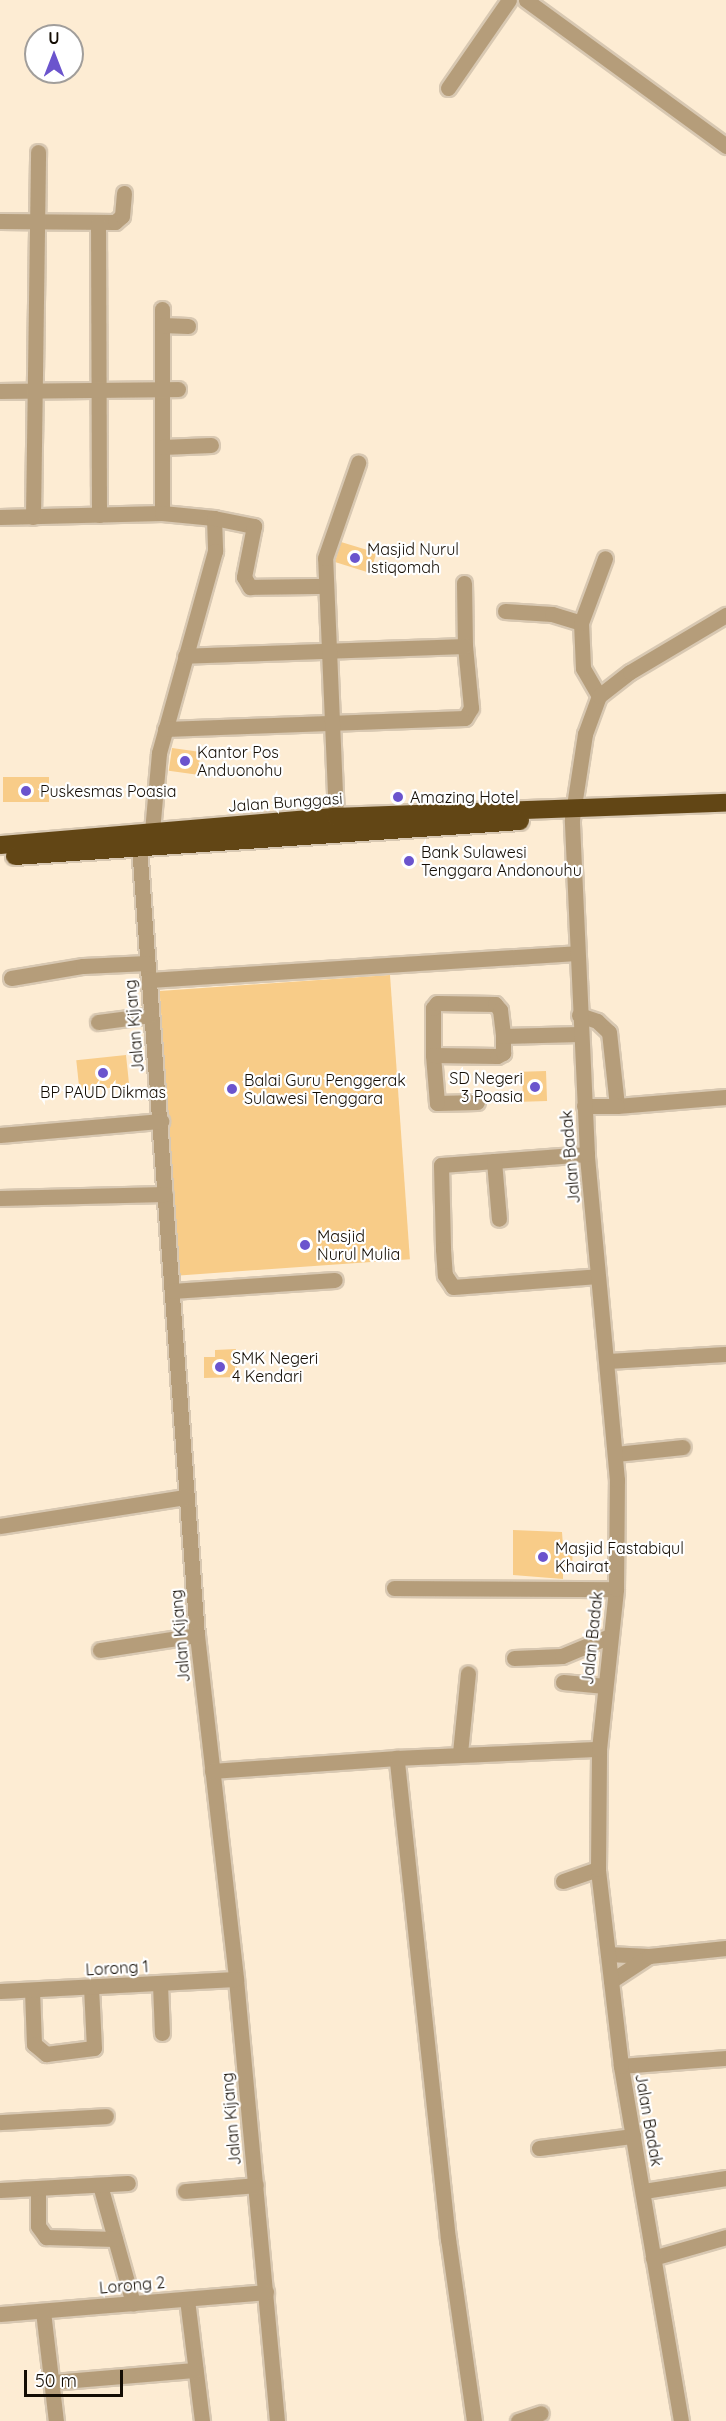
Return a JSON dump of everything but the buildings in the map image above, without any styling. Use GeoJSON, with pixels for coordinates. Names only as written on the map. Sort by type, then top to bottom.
{"type":"FeatureCollection","features":[{"type":"Feature","properties":{"kind":"highway"},"geometry":{"type":"LineString","coordinates":[[573,813],[726,803]]}},
{"type":"Feature","properties":{"kind":"highway"},"geometry":{"type":"LineString","coordinates":[[573,813],[726,815]]}},
{"type":"Feature","properties":{"kind":"highway","name":"Jalan Bunggasi"},"geometry":{"type":"LineString","coordinates":[[0,857],[19,849],[152,831],[336,817],[573,813]]}},
{"type":"Feature","properties":{"kind":"highway","name":"Jalan Bunggasi"},"geometry":{"type":"LineString","coordinates":[[0,845],[19,849],[139,846],[573,813]]}},
{"type":"Feature","properties":{"kind":"street"},"geometry":{"type":"LineString","coordinates":[[448,87],[509,0]]}},
{"type":"Feature","properties":{"kind":"street"},"geometry":{"type":"LineString","coordinates":[[526,0],[726,146]]}},
{"type":"Feature","properties":{"kind":"street"},"geometry":{"type":"LineString","coordinates":[[33,517],[38,152]]}},
{"type":"Feature","properties":{"kind":"street"},"geometry":{"type":"LineString","coordinates":[[0,221],[98,223],[121,218],[124,193]]}},
{"type":"Feature","properties":{"kind":"street"},"geometry":{"type":"LineString","coordinates":[[98,223],[96,390],[99,515]]}},
{"type":"Feature","properties":{"kind":"street"},"geometry":{"type":"LineString","coordinates":[[162,513],[162,447],[170,389],[162,317],[188,326]]}},
{"type":"Feature","properties":{"kind":"street"},"geometry":{"type":"LineString","coordinates":[[0,391],[170,389]]}},
{"type":"Feature","properties":{"kind":"street"},"geometry":{"type":"LineString","coordinates":[[162,447],[211,445]]}},
{"type":"Feature","properties":{"kind":"street"},"geometry":{"type":"LineString","coordinates":[[336,817],[327,654],[326,550],[358,464]]}},
{"type":"Feature","properties":{"kind":"street"},"geometry":{"type":"LineString","coordinates":[[0,517],[162,513],[214,518],[254,526],[244,576],[250,586],[326,586]]}},
{"type":"Feature","properties":{"kind":"street"},"geometry":{"type":"LineString","coordinates":[[152,831],[156,769],[215,551],[214,518]]}},
{"type":"Feature","properties":{"kind":"street"},"geometry":{"type":"LineString","coordinates":[[605,558],[581,623],[583,668],[599,696],[630,672],[726,615]]}},
{"type":"Feature","properties":{"kind":"street"},"geometry":{"type":"LineString","coordinates":[[165,729],[331,725],[467,717],[464,583]]}},
{"type":"Feature","properties":{"kind":"street"},"geometry":{"type":"LineString","coordinates":[[505,611],[552,614],[581,623]]}},
{"type":"Feature","properties":{"kind":"street"},"geometry":{"type":"LineString","coordinates":[[185,656],[327,654],[465,646]]}},
{"type":"Feature","properties":{"kind":"street","name":"Jalan Badak"},"geometry":{"type":"LineString","coordinates":[[599,696],[589,718],[573,813],[579,1034],[587,1154],[616,1454],[615,1589],[599,1749],[598,1869],[621,2066],[644,2191],[681,2421]]}},
{"type":"Feature","properties":{"kind":"street","name":"Jalan Kijang"},"geometry":{"type":"LineString","coordinates":[[139,846],[197,1635],[236,1979],[277,2421]]}},
{"type":"Feature","properties":{"kind":"street"},"geometry":{"type":"LineString","coordinates":[[149,980],[576,953]]}},
{"type":"Feature","properties":{"kind":"street"},"geometry":{"type":"LineString","coordinates":[[11,978],[82,966],[147,963]]}},
{"type":"Feature","properties":{"kind":"street"},"geometry":{"type":"LineString","coordinates":[[433,1055],[499,1056],[503,1036],[500,1010],[495,1004],[437,1003],[433,1008],[433,1055],[437,1103],[477,1102]]}},
{"type":"Feature","properties":{"kind":"street"},"geometry":{"type":"LineString","coordinates":[[98,1022],[151,1015]]}},
{"type":"Feature","properties":{"kind":"street"},"geometry":{"type":"LineString","coordinates":[[579,1015],[597,1020],[609,1032],[617,1106]]}},
{"type":"Feature","properties":{"kind":"street"},"geometry":{"type":"LineString","coordinates":[[503,1036],[579,1034]]}},
{"type":"Feature","properties":{"kind":"street"},"geometry":{"type":"LineString","coordinates":[[584,1106],[617,1106],[726,1098]]}},
{"type":"Feature","properties":{"kind":"street"},"geometry":{"type":"LineString","coordinates":[[0,1135],[161,1121]]}},
{"type":"Feature","properties":{"kind":"street"},"geometry":{"type":"LineString","coordinates":[[587,1154],[494,1161],[440,1168],[448,1283],[469,1287],[598,1276]]}},
{"type":"Feature","properties":{"kind":"street"},"geometry":{"type":"LineString","coordinates":[[494,1161],[499,1219]]}},
{"type":"Feature","properties":{"kind":"street"},"geometry":{"type":"LineString","coordinates":[[0,1198],[165,1194]]}},
{"type":"Feature","properties":{"kind":"street"},"geometry":{"type":"LineString","coordinates":[[172,1292],[335,1280]]}},
{"type":"Feature","properties":{"kind":"street"},"geometry":{"type":"LineString","coordinates":[[607,1361],[726,1354]]}},
{"type":"Feature","properties":{"kind":"street"},"geometry":{"type":"LineString","coordinates":[[616,1454],[683,1447]]}},
{"type":"Feature","properties":{"kind":"street"},"geometry":{"type":"LineString","coordinates":[[0,1526],[186,1497]]}},
{"type":"Feature","properties":{"kind":"street"},"geometry":{"type":"LineString","coordinates":[[394,1588],[615,1589]]}},
{"type":"Feature","properties":{"kind":"street"},"geometry":{"type":"LineString","coordinates":[[100,1650],[197,1635]]}},
{"type":"Feature","properties":{"kind":"street"},"geometry":{"type":"LineString","coordinates":[[514,1658],[562,1656],[610,1636]]}},
{"type":"Feature","properties":{"kind":"street"},"geometry":{"type":"LineString","coordinates":[[460,1754],[468,1673]]}},
{"type":"Feature","properties":{"kind":"street"},"geometry":{"type":"LineString","coordinates":[[563,1682],[605,1686]]}},
{"type":"Feature","properties":{"kind":"street"},"geometry":{"type":"LineString","coordinates":[[212,1771],[460,1754],[599,1749]]}},
{"type":"Feature","properties":{"kind":"street"},"geometry":{"type":"LineString","coordinates":[[397,1758],[448,2239],[474,2421]]}},
{"type":"Feature","properties":{"kind":"street"},"geometry":{"type":"LineString","coordinates":[[563,1881],[598,1869]]}},
{"type":"Feature","properties":{"kind":"street"},"geometry":{"type":"LineString","coordinates":[[608,1954],[649,1956],[726,1948]]}},
{"type":"Feature","properties":{"kind":"street"},"geometry":{"type":"LineString","coordinates":[[611,1981],[649,1956]]}},
{"type":"Feature","properties":{"kind":"street","name":"Lorong 1"},"geometry":{"type":"LineString","coordinates":[[0,1991],[236,1979]]}},
{"type":"Feature","properties":{"kind":"street"},"geometry":{"type":"LineString","coordinates":[[160,1984],[162,2033]]}},
{"type":"Feature","properties":{"kind":"street"},"geometry":{"type":"LineString","coordinates":[[32,1990],[34,2044],[40,2052],[56,2053],[95,2046],[92,1987]]}},
{"type":"Feature","properties":{"kind":"street"},"geometry":{"type":"LineString","coordinates":[[621,2066],[726,2058]]}},
{"type":"Feature","properties":{"kind":"street"},"geometry":{"type":"LineString","coordinates":[[0,2122],[106,2116]]}},
{"type":"Feature","properties":{"kind":"street"},"geometry":{"type":"LineString","coordinates":[[539,2148],[633,2136]]}},
{"type":"Feature","properties":{"kind":"street"},"geometry":{"type":"LineString","coordinates":[[644,2191],[726,2178]]}},
{"type":"Feature","properties":{"kind":"street"},"geometry":{"type":"LineString","coordinates":[[0,2190],[128,2183]]}},
{"type":"Feature","properties":{"kind":"street"},"geometry":{"type":"LineString","coordinates":[[100,2185],[133,2303]]}},
{"type":"Feature","properties":{"kind":"street"},"geometry":{"type":"LineString","coordinates":[[185,2191],[256,2186]]}},
{"type":"Feature","properties":{"kind":"street"},"geometry":{"type":"LineString","coordinates":[[38,2188],[38,2226],[46,2237],[115,2239]]}},
{"type":"Feature","properties":{"kind":"street"},"geometry":{"type":"LineString","coordinates":[[653,2258],[726,2237]]}},
{"type":"Feature","properties":{"kind":"street","name":"Lorong 2"},"geometry":{"type":"LineString","coordinates":[[0,2314],[266,2292]]}},
{"type":"Feature","properties":{"kind":"street"},"geometry":{"type":"LineString","coordinates":[[187,2299],[202,2421]]}},
{"type":"Feature","properties":{"kind":"street"},"geometry":{"type":"LineString","coordinates":[[44,2311],[56,2421]]}},
{"type":"Feature","properties":{"kind":"street"},"geometry":{"type":"LineString","coordinates":[[52,2382],[196,2370]]}},
{"type":"Feature","properties":{"kind":"street"},"geometry":{"type":"LineString","coordinates":[[518,2421],[541,2413]]}},
{"type":"Feature","properties":{"kind":"place","name":"Masjid Nurul Istiqomah"},"geometry":{"type":"Point","coordinates":[355,558]}},
{"type":"Feature","properties":{"kind":"place","name":"Kantor Pos Anduonohu"},"geometry":{"type":"Point","coordinates":[185,761]}},
{"type":"Feature","properties":{"kind":"place","name":"Puskesmas Poasia"},"geometry":{"type":"Point","coordinates":[26,791]}},
{"type":"Feature","properties":{"kind":"place","name":"Amazing Hotel"},"geometry":{"type":"Point","coordinates":[398,797]}},
{"type":"Feature","properties":{"kind":"place","name":"Bank Sulawesi Tenggara Andonouhu"},"geometry":{"type":"Point","coordinates":[409,861]}},
{"type":"Feature","properties":{"kind":"place","name":"BP PAUD Dikmas"},"geometry":{"type":"Point","coordinates":[103,1073]}},
{"type":"Feature","properties":{"kind":"place","name":"SD Negeri 3 Poasia"},"geometry":{"type":"Point","coordinates":[535,1087]}},
{"type":"Feature","properties":{"kind":"place","name":"Balai Guru Penggerak Sulawesi Tenggara"},"geometry":{"type":"Point","coordinates":[232,1089]}},
{"type":"Feature","properties":{"kind":"place","name":"Masjid Nurul Mulia"},"geometry":{"type":"Point","coordinates":[305,1245]}},
{"type":"Feature","properties":{"kind":"place","name":"SMK Negeri 4 Kendari"},"geometry":{"type":"Point","coordinates":[220,1367]}},
{"type":"Feature","properties":{"kind":"place","name":"Masjid Fastabiqul Khairat"},"geometry":{"type":"Point","coordinates":[543,1557]}}]}
